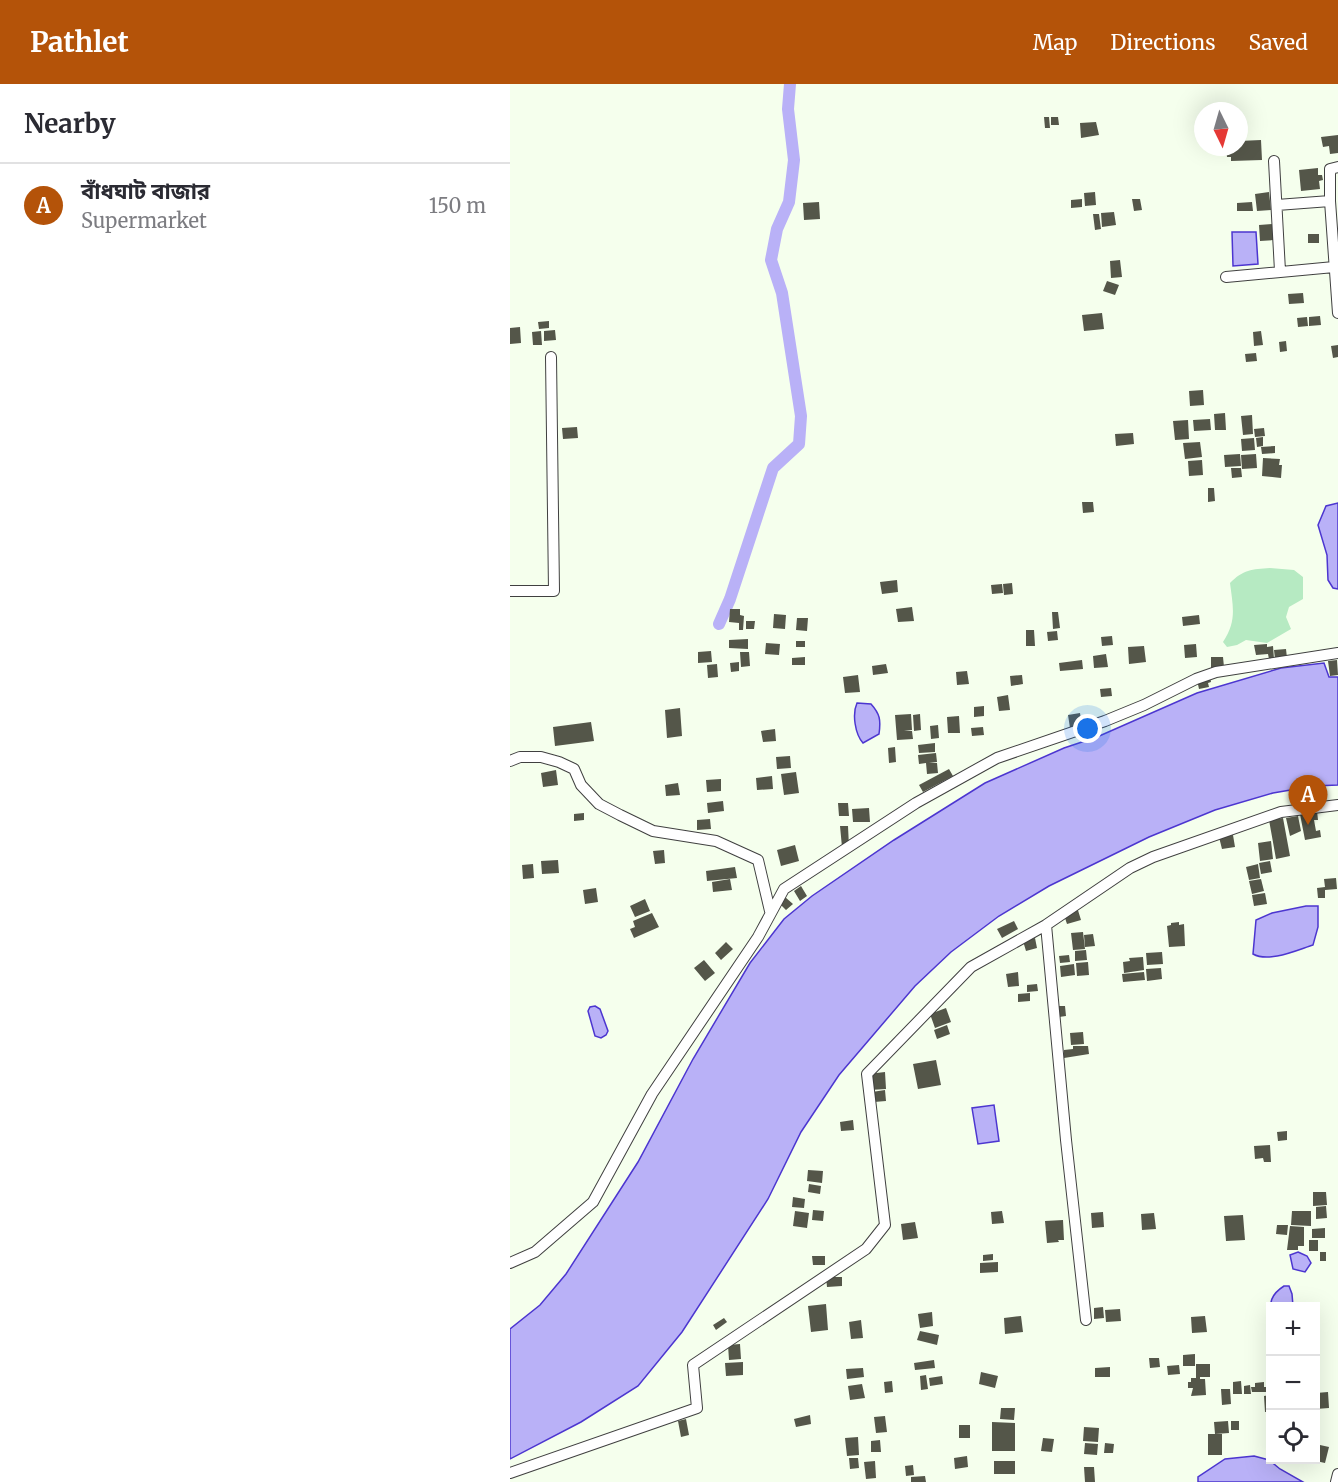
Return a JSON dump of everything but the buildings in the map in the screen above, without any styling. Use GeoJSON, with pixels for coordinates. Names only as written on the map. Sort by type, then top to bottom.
{"type":"FeatureCollection","features":[{"type":"Feature","properties":{"kind":"street"},"geometry":{"type":"LineString","coordinates":[[1274,161],[1280,272]]}},
{"type":"Feature","properties":{"kind":"street"},"geometry":{"type":"LineString","coordinates":[[1338,167],[1329,169],[1338,313]]}},
{"type":"Feature","properties":{"kind":"street"},"geometry":{"type":"LineString","coordinates":[[1278,205],[1330,201]]}},
{"type":"Feature","properties":{"kind":"street"},"geometry":{"type":"LineString","coordinates":[[1226,277],[1334,267]]}},
{"type":"Feature","properties":{"kind":"street"},"geometry":{"type":"LineString","coordinates":[[510,591],[554,591],[551,357]]}},
{"type":"Feature","properties":{"kind":"street"},"geometry":{"type":"LineString","coordinates":[[510,1263],[535,1252],[593,1202],[652,1094],[758,937],[770,911],[784,889],[916,803],[997,758],[1115,717],[1216,672],[1338,653]]}},
{"type":"Feature","properties":{"kind":"street"},"geometry":{"type":"LineString","coordinates":[[510,761],[520,757],[541,757],[559,762],[574,769],[581,785],[599,804],[620,815],[654,831],[716,841],[758,860],[770,911]]}},
{"type":"Feature","properties":{"kind":"street"},"geometry":{"type":"LineString","coordinates":[[510,1473],[697,1408],[693,1365],[866,1249],[885,1225],[867,1074],[971,967],[1046,925],[1131,868],[1153,857],[1281,812],[1338,805]]}},
{"type":"Feature","properties":{"kind":"street"},"geometry":{"type":"LineString","coordinates":[[1046,925],[1086,1320]]}},
{"type":"Feature","properties":{"kind":"street"},"geometry":{"type":"LineString","coordinates":[[1336,1482],[1338,1474]]}},
{"type":"Feature","properties":{"kind":"green space"},"geometry":{"type":"Polygon","coordinates":[[[1270,568],[1294,570],[1303,577],[1303,599],[1289,607],[1286,617],[1291,629],[1267,643],[1246,640],[1227,647],[1223,642],[1233,614],[1230,583],[1248,571],[1270,568]]]}},
{"type":"Feature","properties":{"kind":"shaded area"},"geometry":{"type":"Polygon","coordinates":[[[1232,232],[1256,232],[1258,264],[1233,266],[1232,232]]]}},
{"type":"Feature","properties":{"kind":"shaded area"},"geometry":{"type":"Polygon","coordinates":[[[1338,503],[1338,589],[1333,588],[1328,580],[1327,555],[1318,525],[1326,506],[1338,503]]]}},
{"type":"Feature","properties":{"kind":"shaded area"},"geometry":{"type":"Polygon","coordinates":[[[1324,663],[1329,677],[1338,677],[1338,785],[1314,786],[1273,793],[1215,810],[1149,837],[1049,886],[999,916],[951,952],[915,986],[839,1075],[801,1132],[768,1199],[682,1332],[638,1386],[581,1422],[510,1459],[510,1329],[540,1305],[566,1274],[638,1162],[693,1059],[750,963],[784,919],[812,896],[894,840],[985,783],[1197,693],[1281,668],[1324,663]]]}},
{"type":"Feature","properties":{"kind":"shaded area"},"geometry":{"type":"Polygon","coordinates":[[[857,703],[871,704],[880,721],[879,734],[863,743],[855,724],[857,703]]]}},
{"type":"Feature","properties":{"kind":"shaded area"},"geometry":{"type":"Polygon","coordinates":[[[1306,906],[1318,906],[1318,927],[1313,945],[1275,956],[1253,954],[1256,920],[1272,913],[1306,906]]]}},
{"type":"Feature","properties":{"kind":"shaded area"},"geometry":{"type":"Polygon","coordinates":[[[595,1006],[600,1009],[608,1031],[601,1038],[595,1036],[588,1011],[590,1007],[595,1006]]]}},
{"type":"Feature","properties":{"kind":"shaded area"},"geometry":{"type":"Polygon","coordinates":[[[994,1105],[999,1141],[978,1144],[972,1108],[994,1105]]]}},
{"type":"Feature","properties":{"kind":"shaded area"},"geometry":{"type":"Polygon","coordinates":[[[1298,1252],[1307,1256],[1311,1263],[1305,1272],[1293,1269],[1290,1255],[1298,1252]]]}},
{"type":"Feature","properties":{"kind":"shaded area"},"geometry":{"type":"Polygon","coordinates":[[[1284,1286],[1289,1286],[1293,1302],[1271,1302],[1276,1293],[1284,1286]]]}},
{"type":"Feature","properties":{"kind":"shaded area"},"geometry":{"type":"Polygon","coordinates":[[[1254,1456],[1266,1459],[1266,1464],[1274,1464],[1303,1482],[1198,1482],[1198,1477],[1225,1459],[1254,1456]]]}},
{"type":"Feature","properties":{"kind":"waterway"},"geometry":{"type":"LineString","coordinates":[[719,624],[730,599],[773,468],[799,444],[801,416],[782,293],[771,260],[777,229],[789,202],[794,160],[788,109],[790,84]]}},
{"type":"Feature","properties":{"kind":"place","name":"বাঁধঘাট বাজার"},"geometry":{"type":"Point","coordinates":[1308,825]}}]}
